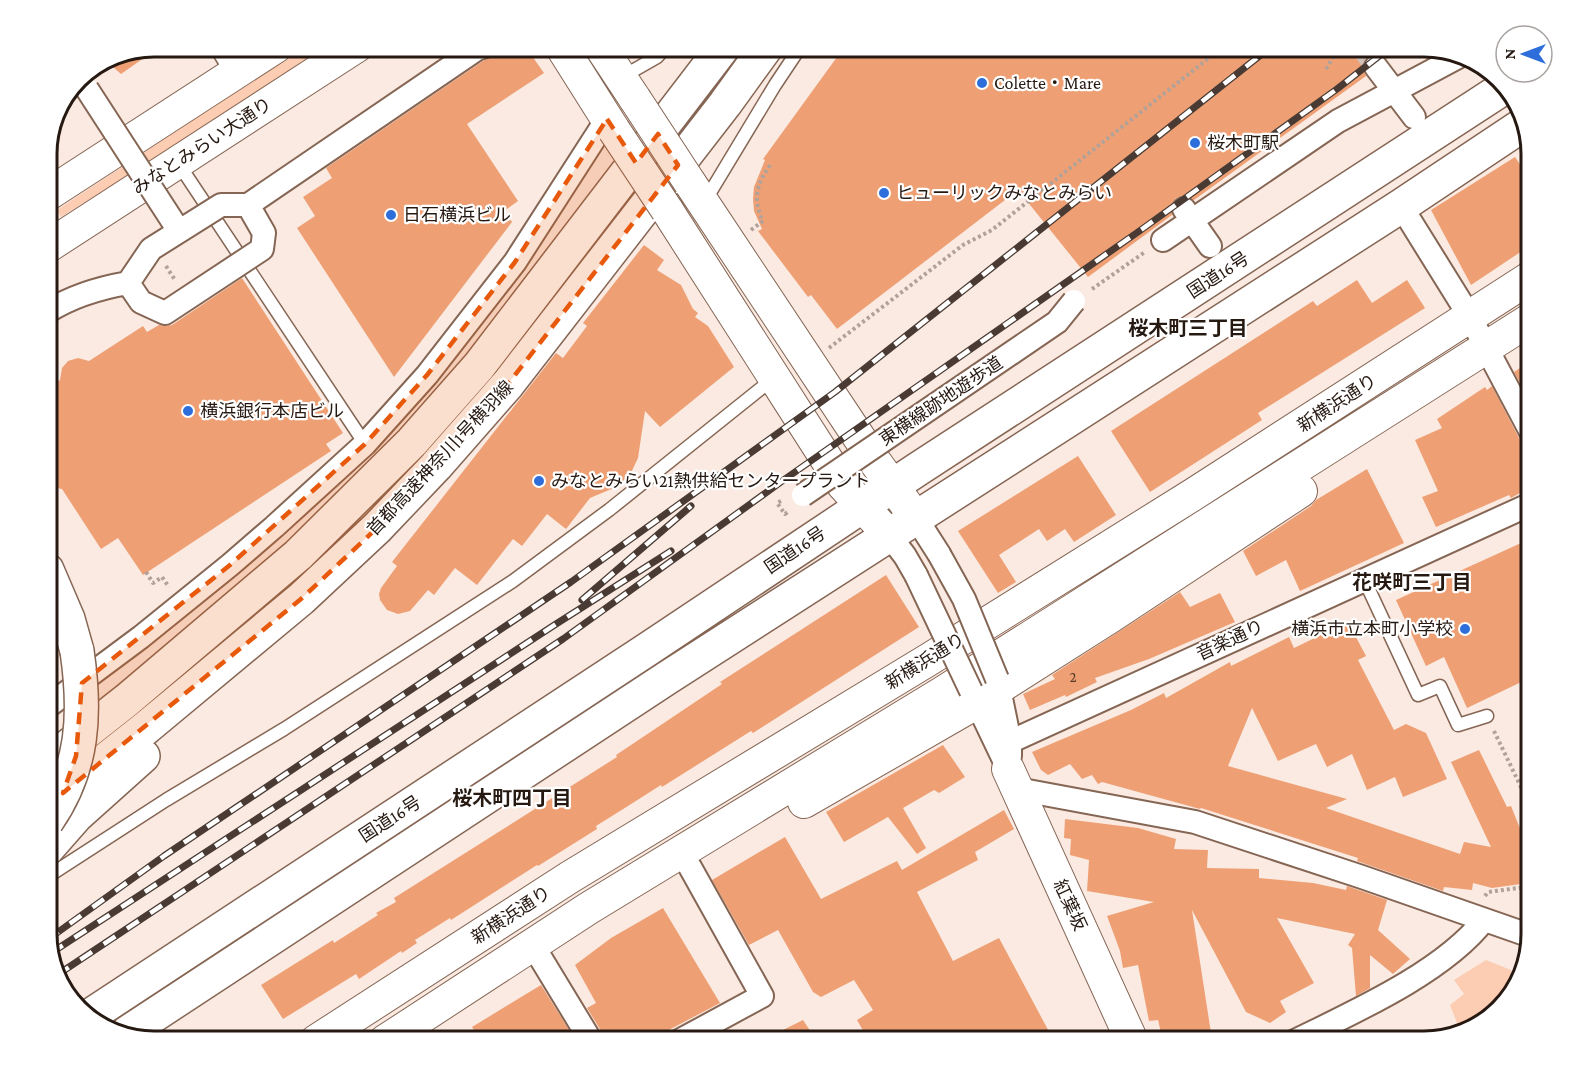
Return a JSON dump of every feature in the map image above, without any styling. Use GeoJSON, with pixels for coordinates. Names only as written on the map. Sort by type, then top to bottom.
{"type":"FeatureCollection","features":[{"type":"Feature","properties":{"kind":"highway","name":"首都高速神奈川1号横羽線"},"geometry":{"type":"LineString","coordinates":[[57,755],[127,700],[298,555],[412,442],[479,366],[716,57]]}},
{"type":"Feature","properties":{"kind":"highway","name":"首都高速神奈川1号横羽線"},"geometry":{"type":"LineString","coordinates":[[57,798],[301,599],[377,528],[436,466],[508,384],[759,57]]}},
{"type":"Feature","properties":{"kind":"highway","name":"国道16号"},"geometry":{"type":"LineString","coordinates":[[96,1012],[893,486],[1498,91]]}},
{"type":"Feature","properties":{"kind":"highway","name":"国道16号"},"geometry":{"type":"LineString","coordinates":[[134,1029],[889,535],[1401,206],[1518,128]]}},
{"type":"Feature","properties":{"kind":"highway"},"geometry":{"type":"LineString","coordinates":[[57,731],[298,555]]}},
{"type":"Feature","properties":{"kind":"highway"},"geometry":{"type":"LineString","coordinates":[[57,593],[68,619],[77,651],[82,688],[81,723],[76,756],[70,777],[57,804]]}},
{"type":"Feature","properties":{"kind":"highway"},"geometry":{"type":"LineString","coordinates":[[57,838],[76,816],[244,662],[301,599]]}},
{"type":"Feature","properties":{"kind":"street"},"geometry":{"type":"LineString","coordinates":[[57,189],[260,57]]}},
{"type":"Feature","properties":{"kind":"street","name":"みなとみらい大通り"},"geometry":{"type":"LineString","coordinates":[[57,240],[340,57]]}},
{"type":"Feature","properties":{"kind":"street"},"geometry":{"type":"LineString","coordinates":[[57,307],[78,296],[128,283],[150,249],[221,205],[248,205],[467,57]]}},
{"type":"Feature","properties":{"kind":"street"},"geometry":{"type":"LineString","coordinates":[[568,57],[843,485],[905,556],[986,690]]}},
{"type":"Feature","properties":{"kind":"street"},"geometry":{"type":"LineString","coordinates":[[607,57],[863,445],[939,554],[964,599],[986,690],[1009,764],[1362,877],[1521,933]]}},
{"type":"Feature","properties":{"kind":"street"},"geometry":{"type":"LineString","coordinates":[[1163,240],[1187,214],[1338,121],[1451,61]]}},
{"type":"Feature","properties":{"kind":"street"},"geometry":{"type":"LineString","coordinates":[[1376,67],[1414,117]]}},
{"type":"Feature","properties":{"kind":"street"},"geometry":{"type":"LineString","coordinates":[[87,89],[179,231]]}},
{"type":"Feature","properties":{"kind":"street"},"geometry":{"type":"LineString","coordinates":[[57,699],[141,637],[230,565],[365,444],[427,375],[515,262],[611,124]]}},
{"type":"Feature","properties":{"kind":"street"},"geometry":{"type":"LineString","coordinates":[[128,283],[141,302],[165,313],[188,302],[262,249],[264,233],[248,205]]}},
{"type":"Feature","properties":{"kind":"street"},"geometry":{"type":"LineString","coordinates":[[1401,206],[1470,317],[1521,412]]}},
{"type":"Feature","properties":{"kind":"street"},"geometry":{"type":"LineString","coordinates":[[1187,214],[1210,246]]}},
{"type":"Feature","properties":{"kind":"street","name":"新横浜通り"},"geometry":{"type":"LineString","coordinates":[[331,1031],[570,877],[928,660],[1203,488],[1521,284]]}},
{"type":"Feature","properties":{"kind":"street","name":"東横線跡地遊歩道"},"geometry":{"type":"LineString","coordinates":[[805,497],[1058,322],[1074,302]]}},
{"type":"Feature","properties":{"kind":"street","name":"新横浜通り"},"geometry":{"type":"LineString","coordinates":[[400,1031],[590,908],[942,693],[1521,326]]}},
{"type":"Feature","properties":{"kind":"street"},"geometry":{"type":"LineString","coordinates":[[419,1019],[446,1016],[597,920],[986,690],[1230,539],[1320,478],[1358,430]]}},
{"type":"Feature","properties":{"kind":"street","name":"音楽通り"},"geometry":{"type":"LineString","coordinates":[[1009,764],[1364,579],[1521,509]]}},
{"type":"Feature","properties":{"kind":"street","name":"紅葉坂"},"geometry":{"type":"LineString","coordinates":[[1009,764],[1128,1031]]}},
{"type":"Feature","properties":{"kind":"street"},"geometry":{"type":"LineString","coordinates":[[690,867],[762,996],[697,1031]]}},
{"type":"Feature","properties":{"kind":"street"},"geometry":{"type":"LineString","coordinates":[[1314,1031],[1404,984],[1473,935],[1477,918]]}},
{"type":"Feature","properties":{"kind":"street"},"geometry":{"type":"LineString","coordinates":[[540,957],[585,1031]]}},
{"type":"Feature","properties":{"kind":"lane"},"geometry":{"type":"LineString","coordinates":[[222,57],[233,75]]}},
{"type":"Feature","properties":{"kind":"lane"},"geometry":{"type":"LineString","coordinates":[[628,88],[657,57]]}},
{"type":"Feature","properties":{"kind":"lane"},"geometry":{"type":"LineString","coordinates":[[697,193],[794,57]]}},
{"type":"Feature","properties":{"kind":"lane"},"geometry":{"type":"LineString","coordinates":[[177,162],[365,444]]}},
{"type":"Feature","properties":{"kind":"lane"},"geometry":{"type":"LineString","coordinates":[[57,871],[166,800],[284,729],[513,581],[609,510],[774,378]]}},
{"type":"Feature","properties":{"kind":"lane"},"geometry":{"type":"LineString","coordinates":[[1364,579],[1418,695],[1440,686],[1458,725],[1487,716]]}},
{"type":"Feature","properties":{"kind":"path"},"geometry":{"type":"LineString","coordinates":[[828,349],[963,245],[992,230],[1210,57]]}},
{"type":"Feature","properties":{"kind":"path"},"geometry":{"type":"LineString","coordinates":[[1326,69],[1333,57]]}},
{"type":"Feature","properties":{"kind":"path"},"geometry":{"type":"LineString","coordinates":[[762,220],[757,210],[757,188],[771,164]]}},
{"type":"Feature","properties":{"kind":"path"},"geometry":{"type":"LineString","coordinates":[[1074,302],[1163,240]]}},
{"type":"Feature","properties":{"kind":"path"},"geometry":{"type":"LineString","coordinates":[[146,572],[153,583],[162,577],[174,594]]}},
{"type":"Feature","properties":{"kind":"path"},"geometry":{"type":"LineString","coordinates":[[1487,716],[1521,786]]}},
{"type":"Feature","properties":{"kind":"path"},"geometry":{"type":"LineString","coordinates":[[1477,918],[1488,892],[1521,888]]}},
{"type":"Feature","properties":{"kind":"highlighted area"},"geometry":{"type":"Polygon","coordinates":[[[607,119],[636,163],[658,134],[678,165],[508,384],[377,528],[301,599],[63,793],[76,756],[82,683],[230,565],[365,444],[427,375],[515,262],[607,119]]]}},
{"type":"Feature","properties":{"kind":"shaded area"},"geometry":{"type":"Polygon","coordinates":[[[293,57],[312,57],[61,217],[57,210],[269,70],[293,57]]]}},
{"type":"Feature","properties":{"kind":"shaded area"},"geometry":{"type":"Polygon","coordinates":[[[1486,960],[1511,970],[1511,977],[1497,998],[1478,1015],[1458,1025],[1450,1005],[1464,994],[1454,980],[1486,960]]]}},
{"type":"Feature","properties":{"kind":"building"},"geometry":{"type":"Polygon","coordinates":[[[492,57],[533,57],[544,73],[467,124],[518,201],[504,211],[512,222],[394,377],[297,228],[315,216],[303,197],[332,178],[326,168],[492,57]]]}},
{"type":"Feature","properties":{"kind":"building","name":"ヒューリックみなとみらい"},"geometry":{"type":"Polygon","coordinates":[[[837,57],[1367,57],[1363,62],[1366,76],[1194,200],[1183,196],[1176,198],[1172,204],[1172,215],[1088,277],[1018,190],[837,329],[811,295],[808,297],[758,231],[762,229],[754,211],[753,199],[754,187],[765,160],[763,159],[837,57]]]}},
{"type":"Feature","properties":{"kind":"building"},"geometry":{"type":"Polygon","coordinates":[[[144,58],[121,74],[112,66],[144,58]]]}},
{"type":"Feature","properties":{"kind":"building"},"geometry":{"type":"Polygon","coordinates":[[[1515,157],[1521,166],[1521,252],[1471,285],[1431,210],[1515,157]]]}},
{"type":"Feature","properties":{"kind":"building","name":"みなとみらい21熱供給センタープラント"},"geometry":{"type":"Polygon","coordinates":[[[644,245],[664,260],[657,270],[681,285],[693,309],[698,313],[695,317],[708,326],[734,367],[660,427],[645,411],[638,458],[630,475],[616,487],[590,498],[566,529],[547,514],[522,546],[513,539],[477,585],[455,568],[434,595],[428,590],[410,611],[398,614],[387,610],[379,594],[397,566],[392,562],[556,353],[563,358],[587,326],[583,323],[644,245]]]}},
{"type":"Feature","properties":{"kind":"building","name":"横浜銀行本店ビル"},"geometry":{"type":"Polygon","coordinates":[[[242,278],[343,433],[326,444],[331,451],[143,575],[118,538],[101,549],[62,489],[57,488],[57,382],[60,380],[62,368],[68,361],[78,358],[89,361],[143,326],[147,332],[159,325],[172,325],[242,278]]]}},
{"type":"Feature","properties":{"kind":"building"},"geometry":{"type":"Polygon","coordinates":[[[1357,280],[1372,303],[1407,280],[1425,308],[1258,413],[1262,420],[1150,492],[1111,431],[1313,301],[1317,306],[1357,280]]]}},
{"type":"Feature","properties":{"kind":"building"},"geometry":{"type":"Polygon","coordinates":[[[1521,367],[1521,384],[1514,372],[1521,367]]]}},
{"type":"Feature","properties":{"kind":"building"},"geometry":{"type":"Polygon","coordinates":[[[1492,386],[1521,440],[1521,492],[1511,498],[1509,495],[1436,527],[1422,497],[1438,491],[1415,440],[1442,428],[1437,419],[1485,387],[1487,390],[1492,386]]]}},
{"type":"Feature","properties":{"kind":"building"},"geometry":{"type":"Polygon","coordinates":[[[1078,456],[1116,515],[1074,542],[1065,529],[1047,541],[1039,529],[999,555],[1016,582],[998,593],[958,531],[1078,456]]]}},
{"type":"Feature","properties":{"kind":"building"},"geometry":{"type":"Polygon","coordinates":[[[1367,469],[1404,543],[1300,591],[1286,560],[1256,576],[1243,551],[1311,506],[1316,500],[1367,469]]]}},
{"type":"Feature","properties":{"kind":"building"},"geometry":{"type":"Polygon","coordinates":[[[1521,543],[1521,682],[1467,708],[1444,657],[1426,666],[1396,600],[1521,543]]]}},
{"type":"Feature","properties":{"kind":"building"},"geometry":{"type":"Polygon","coordinates":[[[886,575],[919,627],[753,733],[751,731],[662,787],[661,785],[596,826],[597,829],[415,940],[417,943],[402,953],[401,951],[359,979],[356,974],[283,1019],[261,985],[378,915],[376,913],[396,902],[394,898],[617,757],[616,755],[722,684],[720,682],[886,575]]]}},
{"type":"Feature","properties":{"kind":"building"},"geometry":{"type":"Polygon","coordinates":[[[1180,592],[1190,607],[1220,593],[1235,622],[1149,659],[1095,678],[1097,682],[1066,697],[1065,695],[1030,710],[1023,694],[1055,679],[1052,675],[1180,592]]]}},
{"type":"Feature","properties":{"kind":"building"},"geometry":{"type":"Polygon","coordinates":[[[1348,622],[1366,656],[1358,660],[1394,730],[1406,724],[1426,733],[1447,779],[1403,797],[1395,777],[1367,790],[1352,754],[1327,767],[1316,744],[1278,761],[1252,708],[1228,766],[1347,799],[1326,808],[1460,854],[1464,842],[1491,847],[1451,762],[1479,750],[1507,807],[1511,806],[1521,831],[1521,884],[1492,888],[1473,883],[1472,890],[1444,887],[1443,891],[1357,861],[1358,858],[1201,808],[1102,782],[1098,784],[1092,775],[1082,779],[1070,764],[1048,775],[1041,770],[1032,752],[1131,710],[1164,693],[1166,698],[1230,662],[1231,666],[1289,637],[1294,648],[1348,622]]]}},
{"type":"Feature","properties":{"kind":"building"},"geometry":{"type":"Polygon","coordinates":[[[943,745],[965,777],[939,793],[934,790],[903,808],[926,848],[917,854],[888,817],[844,842],[826,812],[943,745]]]}},
{"type":"Feature","properties":{"kind":"building"},"geometry":{"type":"Polygon","coordinates":[[[1004,810],[1014,829],[975,852],[978,860],[917,892],[953,961],[999,938],[1049,1031],[863,1031],[857,1020],[873,1010],[854,980],[821,997],[813,992],[778,930],[749,945],[712,880],[785,837],[821,899],[897,861],[902,870],[1004,810]]]}},
{"type":"Feature","properties":{"kind":"building"},"geometry":{"type":"Polygon","coordinates":[[[1065,819],[1138,828],[1176,839],[1174,849],[1208,850],[1207,868],[1259,869],[1259,878],[1313,883],[1346,890],[1347,886],[1387,900],[1378,930],[1410,959],[1393,974],[1370,955],[1370,988],[1356,996],[1352,948],[1348,945],[1355,934],[1277,918],[1314,983],[1280,1001],[1286,1012],[1270,1023],[1246,1012],[1192,910],[1211,1031],[1161,1031],[1158,1020],[1149,1021],[1138,965],[1123,968],[1120,951],[1107,916],[1154,902],[1087,891],[1089,860],[1070,855],[1071,839],[1064,838],[1065,819]]]}},
{"type":"Feature","properties":{"kind":"building"},"geometry":{"type":"Polygon","coordinates":[[[663,908],[720,1003],[667,1031],[601,1031],[587,1008],[596,1003],[575,965],[611,938],[663,908]]]}},
{"type":"Feature","properties":{"kind":"building"},"geometry":{"type":"Polygon","coordinates":[[[541,985],[570,1031],[475,1031],[472,1027],[541,985]]]}},
{"type":"Feature","properties":{"kind":"building"},"geometry":{"type":"Polygon","coordinates":[[[803,1020],[810,1031],[781,1031],[803,1020]]]}},
{"type":"Feature","properties":{"kind":"tunnel"},"geometry":{"type":"LineString","coordinates":[[1369,57],[1376,67]]}},
{"type":"Feature","properties":{"kind":"railway"},"geometry":{"type":"LineString","coordinates":[[57,933],[164,856],[571,582],[835,392],[1258,57]]}},
{"type":"Feature","properties":{"kind":"railway"},"geometry":{"type":"LineString","coordinates":[[64,970],[563,639],[785,479],[1138,232],[1378,57]]}},
{"type":"Feature","properties":{"kind":"railway"},"geometry":{"type":"LineString","coordinates":[[582,600],[691,506]]}},
{"type":"Feature","properties":{"kind":"railway"},"geometry":{"type":"LineString","coordinates":[[58,948],[671,551]]}},
{"type":"Feature","properties":{"kind":"place","name":"Colette・Mare"},"geometry":{"type":"Point","coordinates":[982,83]}},
{"type":"Feature","properties":{"kind":"place","name":"桜木町駅"},"geometry":{"type":"Point","coordinates":[1195,143]}},
{"type":"Feature","properties":{"kind":"place","name":"ヒューリックみなとみらい"},"geometry":{"type":"Point","coordinates":[884,193]}},
{"type":"Feature","properties":{"kind":"place","name":"日石横浜ビル"},"geometry":{"type":"Point","coordinates":[391,215]}},
{"type":"Feature","properties":{"kind":"place","name":"横浜銀行本店ビル"},"geometry":{"type":"Point","coordinates":[188,411]}},
{"type":"Feature","properties":{"kind":"place","name":"みなとみらい21熱供給センタープラント"},"geometry":{"type":"Point","coordinates":[539,481]}},
{"type":"Feature","properties":{"kind":"place","name":"横浜市立本町小学校"},"geometry":{"type":"Point","coordinates":[1465,629]}},
{"type":"Feature","properties":{"kind":"district","name":"桜木町三丁目"},"geometry":{"type":"Point","coordinates":[1188,328]}},
{"type":"Feature","properties":{"kind":"district","name":"花咲町三丁目"},"geometry":{"type":"Point","coordinates":[1412,582]}},
{"type":"Feature","properties":{"kind":"district","name":"桜木町四丁目"},"geometry":{"type":"Point","coordinates":[512,798]}}]}
